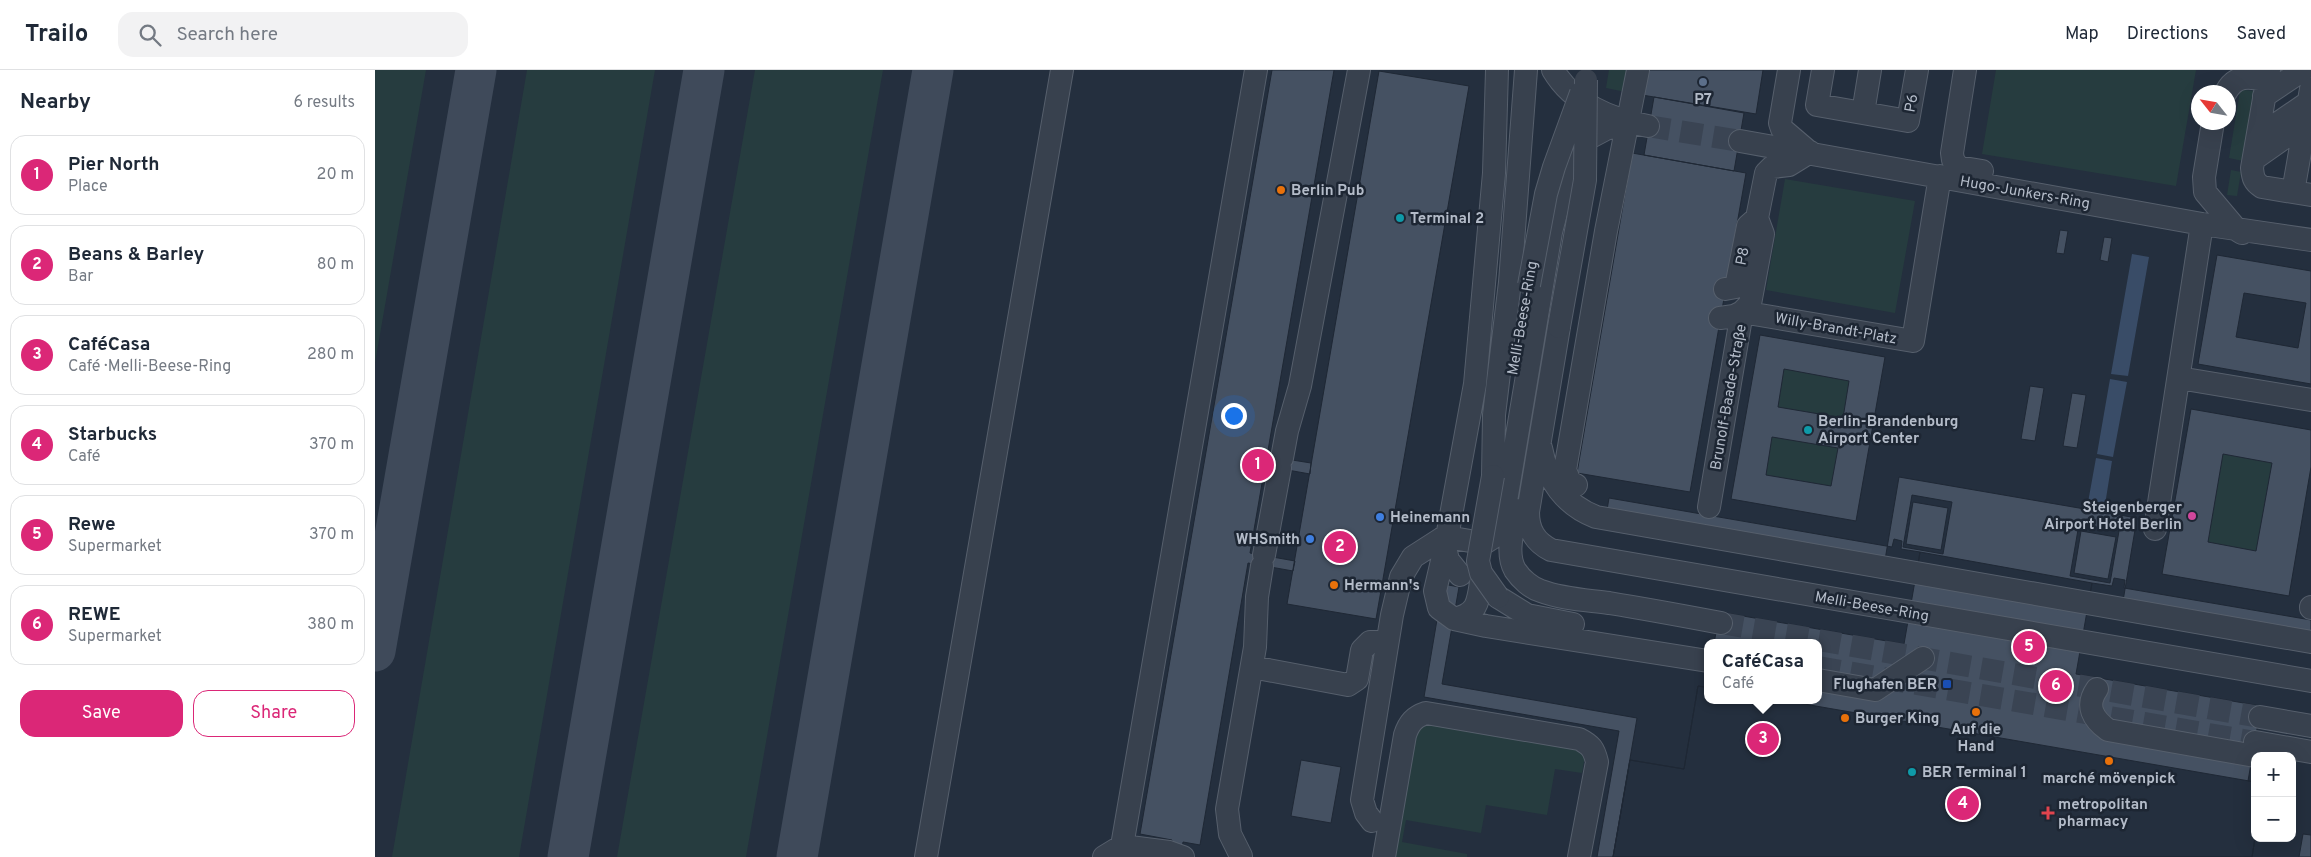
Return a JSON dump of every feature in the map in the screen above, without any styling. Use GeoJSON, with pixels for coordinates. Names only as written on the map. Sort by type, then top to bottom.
{"type":"FeatureCollection","features":[{"type":"Feature","properties":{"kind":"street"},"geometry":{"type":"LineString","coordinates":[[926,857],[1062,70]]}},
{"type":"Feature","properties":{"kind":"street"},"geometry":{"type":"LineString","coordinates":[[1183,857],[1169,852],[1113,851],[1256,70]]}},
{"type":"Feature","properties":{"kind":"street"},"geometry":{"type":"LineString","coordinates":[[1257,857],[1240,857],[1230,834],[1227,809],[1255,648],[1257,596],[1263,561],[1287,432],[1300,386],[1359,70]]}},
{"type":"Feature","properties":{"kind":"street"},"geometry":{"type":"LineString","coordinates":[[1497,70],[1495,173],[1475,384],[1446,543],[1435,591],[1436,602],[1439,608],[1454,619],[1486,626],[1704,661]]}},
{"type":"Feature","properties":{"kind":"street"},"geometry":{"type":"LineString","coordinates":[[1493,476],[1495,416],[1510,282],[1526,70]]}},
{"type":"Feature","properties":{"kind":"street"},"geometry":{"type":"LineString","coordinates":[[1553,70],[1565,86],[1589,106],[1603,114],[1638,124]]}},
{"type":"Feature","properties":{"kind":"street"},"geometry":{"type":"LineString","coordinates":[[1576,484],[1570,482],[1565,470],[1607,232],[1638,124],[1638,70]]}},
{"type":"Feature","properties":{"kind":"street"},"geometry":{"type":"LineString","coordinates":[[1778,70],[1769,120],[1759,133],[1740,141],[1756,156],[1766,173],[1772,167],[1789,165],[1810,152],[1782,129],[1780,122],[1789,70]]}},
{"type":"Feature","properties":{"kind":"street","name":"P6"},"geometry":{"type":"LineString","coordinates":[[1823,70],[1817,105],[1908,120],[1917,70]]}},
{"type":"Feature","properties":{"kind":"street"},"geometry":{"type":"LineString","coordinates":[[1863,113],[1870,70]]}},
{"type":"Feature","properties":{"kind":"street"},"geometry":{"type":"LineString","coordinates":[[1882,166],[1919,160],[1929,161],[1935,158],[1944,139],[1955,70]]}},
{"type":"Feature","properties":{"kind":"street"},"geometry":{"type":"LineString","coordinates":[[1965,70],[1953,140],[1953,160],[1958,167],[1993,173],[2017,190]]}},
{"type":"Feature","properties":{"kind":"street"},"geometry":{"type":"LineString","coordinates":[[2220,85],[2223,70]]}},
{"type":"Feature","properties":{"kind":"street"},"geometry":{"type":"LineString","coordinates":[[2303,70],[2266,92],[2253,159],[2253,177],[2256,183],[2262,187],[2302,194],[2309,104]]}},
{"type":"Feature","properties":{"kind":"street","name":"Melli-Beese-Ring"},"geometry":{"type":"LineString","coordinates":[[1587,75],[1585,180],[1549,394],[1539,435],[1528,520],[1533,536],[1539,543],[1551,550],[2311,681]]}},
{"type":"Feature","properties":{"kind":"street","name":"Melli-Beese-Ring"},"geometry":{"type":"LineString","coordinates":[[1454,619],[1467,616],[1478,604],[1480,572],[1493,476],[1544,202],[1554,167],[1587,75]]}},
{"type":"Feature","properties":{"kind":"street"},"geometry":{"type":"LineString","coordinates":[[2231,85],[2239,78],[2266,92],[2309,104]]}},
{"type":"Feature","properties":{"kind":"street"},"geometry":{"type":"LineString","coordinates":[[2253,159],[2309,104]]}},
{"type":"Feature","properties":{"kind":"street"},"geometry":{"type":"LineString","coordinates":[[1372,821],[1365,813],[1362,800],[1396,593],[1404,572],[1413,557],[1424,548],[1446,543],[1486,542],[1497,534],[1502,525],[1551,232],[1564,183],[1577,150],[1587,139],[1606,129],[1638,124]]}},
{"type":"Feature","properties":{"kind":"street"},"geometry":{"type":"LineString","coordinates":[[2212,130],[2204,177],[2205,192],[2209,197],[2237,230],[2258,242],[2311,252]]}},
{"type":"Feature","properties":{"kind":"street"},"geometry":{"type":"LineString","coordinates":[[2209,197],[2219,130]]}},
{"type":"Feature","properties":{"kind":"street","name":"Hugo-Junkers-Ring"},"geometry":{"type":"LineString","coordinates":[[1740,141],[1810,152],[2202,224],[2311,240]]}},
{"type":"Feature","properties":{"kind":"street","name":"Brunolf-Baade-Straße"},"geometry":{"type":"LineString","coordinates":[[1709,506],[1742,312],[1750,304],[1763,234],[1757,218],[1766,173]]}},
{"type":"Feature","properties":{"kind":"street","name":"Willy-Brandt-Platz"},"geometry":{"type":"LineString","coordinates":[[1742,312],[1913,341],[1940,176]]}},
{"type":"Feature","properties":{"kind":"street","name":"P8"},"geometry":{"type":"LineString","coordinates":[[1725,289],[1736,287],[1748,226],[1757,218]]}},
{"type":"Feature","properties":{"kind":"street"},"geometry":{"type":"LineString","coordinates":[[2237,230],[2265,220],[2311,228]]}},
{"type":"Feature","properties":{"kind":"street"},"geometry":{"type":"LineString","coordinates":[[2155,529],[2202,224]]}},
{"type":"Feature","properties":{"kind":"street"},"geometry":{"type":"LineString","coordinates":[[1720,318],[1742,312]]}},
{"type":"Feature","properties":{"kind":"street"},"geometry":{"type":"LineString","coordinates":[[2179,378],[2311,400]]}},
{"type":"Feature","properties":{"kind":"street"},"geometry":{"type":"LineString","coordinates":[[1539,435],[1547,470],[1559,492],[1575,507],[1596,517],[2311,642]]}},
{"type":"Feature","properties":{"kind":"street","name":"Melli-Beese-Ring"},"geometry":{"type":"LineString","coordinates":[[1539,435],[1524,471],[1511,549],[1515,569],[1521,578],[1542,592],[1721,623]]}},
{"type":"Feature","properties":{"kind":"street"},"geometry":{"type":"LineString","coordinates":[[1446,543],[1448,560],[1460,575]]}},
{"type":"Feature","properties":{"kind":"street"},"geometry":{"type":"LineString","coordinates":[[1480,572],[1495,594],[1510,606],[1527,615],[1704,646]]}},
{"type":"Feature","properties":{"kind":"street"},"geometry":{"type":"LineString","coordinates":[[1504,585],[1542,592]]}},
{"type":"Feature","properties":{"kind":"street"},"geometry":{"type":"LineString","coordinates":[[1251,668],[1348,685],[1357,678],[1362,650],[1370,642],[1387,642]]}},
{"type":"Feature","properties":{"kind":"street"},"geometry":{"type":"LineString","coordinates":[[1822,681],[1875,690],[1923,658]]}},
{"type":"Feature","properties":{"kind":"street"},"geometry":{"type":"LineString","coordinates":[[2097,689],[2090,704],[2091,712],[2099,723],[2108,730],[2255,749],[2311,752]]}},
{"type":"Feature","properties":{"kind":"street"},"geometry":{"type":"LineString","coordinates":[[1384,857],[1405,735],[1409,725],[1417,716],[1426,713],[1579,739],[1595,750],[1597,762],[1579,857]]}},
{"type":"Feature","properties":{"kind":"street"},"geometry":{"type":"LineString","coordinates":[[2260,718],[2311,726]]}},
{"type":"Feature","properties":{"kind":"street"},"geometry":{"type":"LineString","coordinates":[[2296,763],[2311,765]]}},
{"type":"Feature","properties":{"kind":"green space"},"geometry":{"type":"Polygon","coordinates":[[[375,70],[426,70],[375,363],[375,70]]]}},
{"type":"Feature","properties":{"kind":"green space"},"geometry":{"type":"Polygon","coordinates":[[[527,70],[655,70],[519,857],[392,857],[527,70]]]}},
{"type":"Feature","properties":{"kind":"green space"},"geometry":{"type":"Polygon","coordinates":[[[755,70],[883,70],[746,857],[617,857],[755,70]]]}},
{"type":"Feature","properties":{"kind":"green space"},"geometry":{"type":"Polygon","coordinates":[[[1609,70],[1645,70],[1640,95],[1606,88],[1609,70]]]}},
{"type":"Feature","properties":{"kind":"green space"},"geometry":{"type":"Polygon","coordinates":[[[1996,70],[2196,70],[2193,85],[2191,85],[2191,99],[2176,186],[1982,154],[1996,70]]]}},
{"type":"Feature","properties":{"kind":"green space"},"geometry":{"type":"Polygon","coordinates":[[[2240,91],[2254,91],[2243,161],[2229,158],[2234,130],[2236,130],[2240,91]]]}},
{"type":"Feature","properties":{"kind":"green space"},"geometry":{"type":"Polygon","coordinates":[[[2231,170],[2241,172],[2237,196],[2227,195],[2231,170]]]}},
{"type":"Feature","properties":{"kind":"green space"},"geometry":{"type":"Polygon","coordinates":[[[1785,179],[1915,201],[1895,313],[1766,290],[1785,179]]]}},
{"type":"Feature","properties":{"kind":"green space"},"geometry":{"type":"Polygon","coordinates":[[[1784,369],[1849,381],[1843,418],[1778,407],[1784,369]]]}},
{"type":"Feature","properties":{"kind":"green space"},"geometry":{"type":"Polygon","coordinates":[[[1772,437],[1838,448],[1831,486],[1766,475],[1772,437]]]}},
{"type":"Feature","properties":{"kind":"green space"},"geometry":{"type":"Polygon","coordinates":[[[2223,454],[2272,463],[2256,551],[2208,542],[2223,454]]]}},
{"type":"Feature","properties":{"kind":"green space"},"geometry":{"type":"Polygon","coordinates":[[[1426,724],[1575,748],[1585,756],[1582,773],[1555,769],[1547,815],[1486,805],[1481,833],[1406,820],[1402,842],[1467,854],[1467,857],[1394,857],[1415,733],[1426,724]]]}},
{"type":"Feature","properties":{"kind":"water"},"geometry":{"type":"Polygon","coordinates":[[[2132,254],[2149,257],[2128,376],[2111,374],[2132,254]]]}},
{"type":"Feature","properties":{"kind":"water"},"geometry":{"type":"Polygon","coordinates":[[[2110,379],[2127,382],[2113,457],[2097,454],[2110,379]]]}},
{"type":"Feature","properties":{"kind":"water"},"geometry":{"type":"Polygon","coordinates":[[[2096,458],[2112,461],[2104,511],[2087,508],[2096,458]]]}},
{"type":"Feature","properties":{"kind":"building"},"geometry":{"type":"Polygon","coordinates":[[[1272,70],[1334,70],[1267,456],[1311,463],[1310,474],[1265,466],[1250,553],[1295,561],[1293,571],[1248,563],[1200,845],[1183,842],[1181,857],[1169,857],[1172,840],[1140,834],[1272,70]]]}},
{"type":"Feature","properties":{"kind":"building","name":"P7"},"geometry":{"type":"Polygon","coordinates":[[[1647,70],[1763,70],[1756,114],[1642,95],[1647,70]]]}},
{"type":"Feature","properties":{"kind":"building","name":"Terminal 2"},"geometry":{"type":"Polygon","coordinates":[[[1379,71],[1469,86],[1376,619],[1287,604],[1379,71]]]}},
{"type":"Feature","properties":{"kind":"building"},"geometry":{"type":"Polygon","coordinates":[[[1654,97],[1744,113],[1734,171],[1644,155],[1654,97]]]}},
{"type":"Feature","properties":{"kind":"building"},"geometry":{"type":"Polygon","coordinates":[[[1632,153],[1746,173],[1690,492],[1577,473],[1632,153]]]}},
{"type":"Feature","properties":{"kind":"building"},"geometry":{"type":"Polygon","coordinates":[[[2060,230],[2068,231],[2064,254],[2056,253],[2060,230]]]}},
{"type":"Feature","properties":{"kind":"building"},"geometry":{"type":"Polygon","coordinates":[[[2104,237],[2112,238],[2108,262],[2100,260],[2104,237]]]}},
{"type":"Feature","properties":{"kind":"building"},"geometry":{"type":"Polygon","coordinates":[[[2217,255],[2311,271],[2311,384],[2198,364],[2217,255]],[[2244,293],[2236,337],[2298,348],[2306,303],[2244,293]]]}},
{"type":"Feature","properties":{"kind":"building","name":"Berlin-Brandenburg Airport Center"},"geometry":{"type":"Polygon","coordinates":[[[1760,335],[1885,357],[1856,521],[1731,499],[1760,335]],[[1784,369],[1778,407],[1843,418],[1849,381],[1784,369]],[[1772,437],[1766,475],[1831,486],[1838,448],[1772,437]]]}},
{"type":"Feature","properties":{"kind":"building"},"geometry":{"type":"Polygon","coordinates":[[[2030,386],[2044,388],[2035,441],[2021,439],[2030,386]]]}},
{"type":"Feature","properties":{"kind":"building"},"geometry":{"type":"Polygon","coordinates":[[[2072,393],[2086,395],[2077,448],[2063,446],[2072,393]]]}},
{"type":"Feature","properties":{"kind":"building","name":"Steigenberger Airport Hotel Berlin"},"geometry":{"type":"Polygon","coordinates":[[[2191,409],[2311,430],[2311,467],[2289,596],[2162,574],[2191,409]],[[2223,454],[2208,542],[2256,551],[2272,463],[2223,454]]]}},
{"type":"Feature","properties":{"kind":"building"},"geometry":{"type":"Polygon","coordinates":[[[1899,477],[2137,518],[2123,601],[1885,560],[1899,477]],[[1912,495],[1903,547],[1943,554],[1952,502],[1912,495]],[[2079,524],[2070,576],[2110,583],[2119,531],[2079,524]]]}},
{"type":"Feature","properties":{"kind":"building"},"geometry":{"type":"Polygon","coordinates":[[[1609,498],[1892,547],[1894,539],[1902,541],[1901,549],[1920,552],[1918,565],[1607,510],[1609,498]]]}},
{"type":"Feature","properties":{"kind":"building"},"geometry":{"type":"Polygon","coordinates":[[[1913,502],[1948,508],[1941,550],[1906,544],[1913,502]]]}},
{"type":"Feature","properties":{"kind":"building"},"geometry":{"type":"Polygon","coordinates":[[[2081,531],[2116,537],[2108,579],[2074,573],[2081,531]]]}},
{"type":"Feature","properties":{"kind":"building"},"geometry":{"type":"Polygon","coordinates":[[[1920,552],[2092,583],[2076,674],[2261,706],[2253,752],[2251,752],[2248,781],[2251,781],[2251,842],[2254,842],[2252,857],[1613,857],[1630,760],[1684,769],[1698,686],[1704,687],[1704,704],[1822,704],[1822,639],[1715,639],[1720,612],[1904,644],[1920,552]]]}},
{"type":"Feature","properties":{"kind":"building"},"geometry":{"type":"Polygon","coordinates":[[[2114,578],[2125,580],[2124,588],[2311,620],[2311,633],[2090,595],[2092,583],[2112,586],[2114,578]]]}},
{"type":"Feature","properties":{"kind":"building"},"geometry":{"type":"Polygon","coordinates":[[[1443,584],[1459,587],[1442,684],[1637,718],[1613,857],[1597,857],[1619,731],[1424,697],[1443,584]]]}},
{"type":"Feature","properties":{"kind":"building","name":"BER Terminal 1"},"geometry":{"type":"Polygon","coordinates":[[[1698,686],[1704,687],[1704,704],[1804,704],[2251,781],[2251,842],[2254,842],[2252,857],[1613,857],[1630,760],[1684,769],[1698,686]]]}},
{"type":"Feature","properties":{"kind":"building"},"geometry":{"type":"Polygon","coordinates":[[[1301,760],[1341,767],[1331,823],[1291,816],[1301,760]]]}},
{"type":"Feature","properties":{"kind":"building"},"geometry":{"type":"Polygon","coordinates":[[[2303,834],[2311,835],[2311,857],[2299,857],[2303,834]]]}},
{"type":"Feature","properties":{"kind":"taxiway"},"geometry":{"type":"LineString","coordinates":[[375,651],[476,70]]}},
{"type":"Feature","properties":{"kind":"taxiway"},"geometry":{"type":"LineString","coordinates":[[568,857],[704,70]]}},
{"type":"Feature","properties":{"kind":"taxiway"},"geometry":{"type":"LineString","coordinates":[[797,857],[933,70]]}},
{"type":"Feature","properties":{"kind":"tunnel"},"geometry":{"type":"LineString","coordinates":[[1648,126],[1740,141]]}},
{"type":"Feature","properties":{"kind":"tunnel"},"geometry":{"type":"LineString","coordinates":[[1721,623],[1813,639]]}},
{"type":"Feature","properties":{"kind":"tunnel"},"geometry":{"type":"LineString","coordinates":[[1822,641],[2260,717]]}},
{"type":"Feature","properties":{"kind":"tunnel"},"geometry":{"type":"LineString","coordinates":[[1822,668],[2255,742]]}},
{"type":"Feature","properties":{"kind":"place","name":"P7"},"geometry":{"type":"Point","coordinates":[1703,82]}},
{"type":"Feature","properties":{"kind":"place","name":"Berlin Pub"},"geometry":{"type":"Point","coordinates":[1281,190]}},
{"type":"Feature","properties":{"kind":"place","name":"Terminal 2"},"geometry":{"type":"Point","coordinates":[1400,218]}},
{"type":"Feature","properties":{"kind":"place","name":"Berlin-Brandenburg Airport Center"},"geometry":{"type":"Point","coordinates":[1808,430]}},
{"type":"Feature","properties":{"kind":"place","name":"Pier North"},"geometry":{"type":"Point","coordinates":[1258,465]}},
{"type":"Feature","properties":{"kind":"place","name":"Steigenberger Airport Hotel Berlin"},"geometry":{"type":"Point","coordinates":[2192,516]}},
{"type":"Feature","properties":{"kind":"place","name":"Heinemann"},"geometry":{"type":"Point","coordinates":[1380,517]}},
{"type":"Feature","properties":{"kind":"place","name":"WHSmith"},"geometry":{"type":"Point","coordinates":[1310,539]}},
{"type":"Feature","properties":{"kind":"place","name":"Beans & Barley"},"geometry":{"type":"Point","coordinates":[1340,547]}},
{"type":"Feature","properties":{"kind":"place","name":"Hermann's"},"geometry":{"type":"Point","coordinates":[1334,585]}},
{"type":"Feature","properties":{"kind":"place","name":"Rewe"},"geometry":{"type":"Point","coordinates":[2029,647]}},
{"type":"Feature","properties":{"kind":"place","name":"Flughafen BER"},"geometry":{"type":"Point","coordinates":[1947,684]}},
{"type":"Feature","properties":{"kind":"place","name":"REWE"},"geometry":{"type":"Point","coordinates":[2056,686]}},
{"type":"Feature","properties":{"kind":"place","name":"Auf die Hand"},"geometry":{"type":"Point","coordinates":[1976,712]}},
{"type":"Feature","properties":{"kind":"place","name":"Burger King"},"geometry":{"type":"Point","coordinates":[1845,718]}},
{"type":"Feature","properties":{"kind":"place","name":"CaféCasa"},"geometry":{"type":"Point","coordinates":[1763,739]}},
{"type":"Feature","properties":{"kind":"place","name":"marché mövenpick"},"geometry":{"type":"Point","coordinates":[2109,761]}},
{"type":"Feature","properties":{"kind":"place","name":"BER Terminal 1"},"geometry":{"type":"Point","coordinates":[1912,772]}},
{"type":"Feature","properties":{"kind":"place","name":"Starbucks"},"geometry":{"type":"Point","coordinates":[1963,804]}},
{"type":"Feature","properties":{"kind":"place","name":"metropolitan pharmacy"},"geometry":{"type":"Point","coordinates":[2048,813]}}]}
